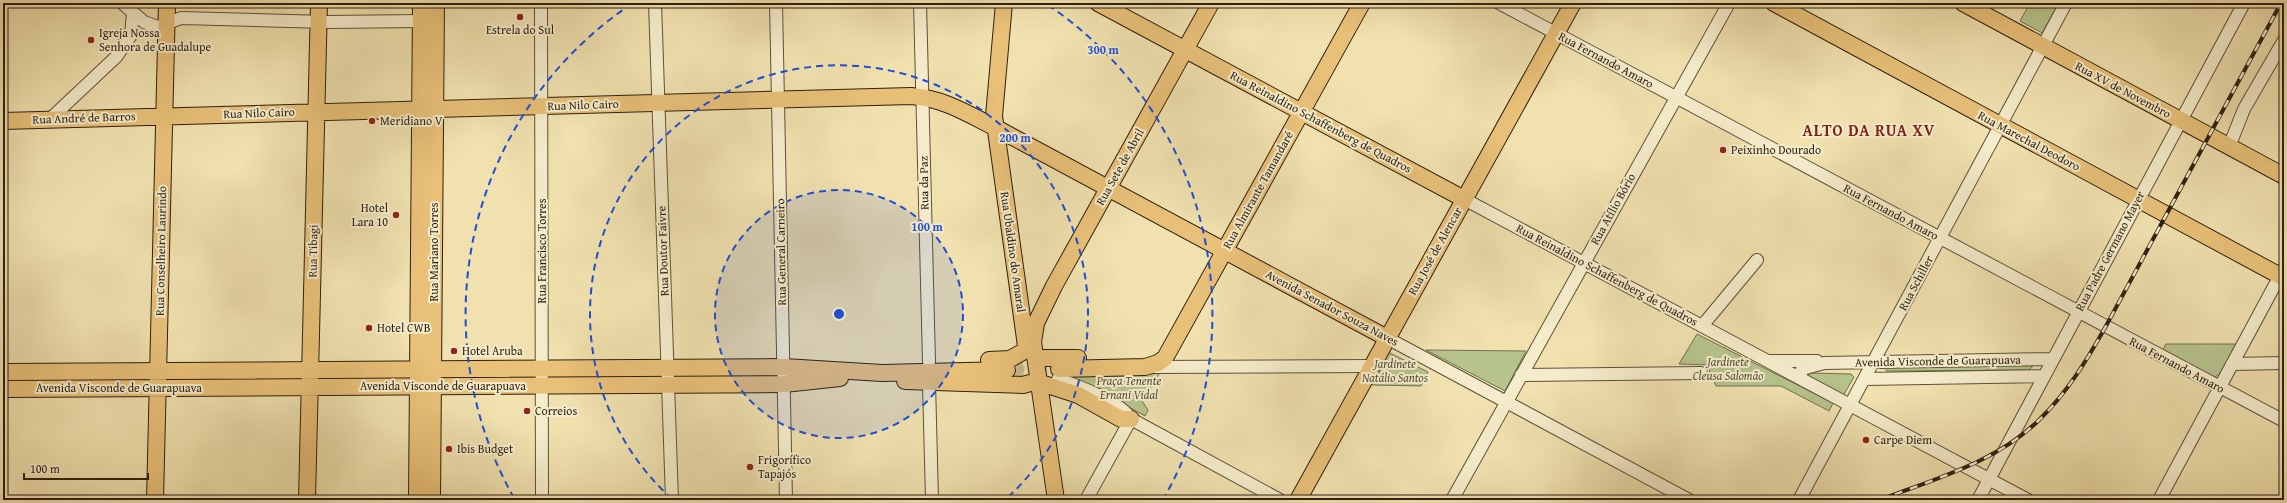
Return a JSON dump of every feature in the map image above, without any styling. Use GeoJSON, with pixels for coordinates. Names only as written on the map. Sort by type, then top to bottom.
{"type":"FeatureCollection","features":[{"type":"Feature","properties":{"kind":"main road","name":"Rua Conselheiro Laurindo"},"geometry":{"type":"LineString","coordinates":[[155,500],[167,3]]}},
{"type":"Feature","properties":{"kind":"main road","name":"Rua Tibagi"},"geometry":{"type":"LineString","coordinates":[[307,500],[319,3]]}},
{"type":"Feature","properties":{"kind":"main road","name":"Rua Mariano Torres"},"geometry":{"type":"LineString","coordinates":[[421,3],[427,109],[434,185],[426,369],[432,500]]}},
{"type":"Feature","properties":{"kind":"main road","name":"Rua Mariano Torres"},"geometry":{"type":"LineString","coordinates":[[426,369],[419,208],[436,3]]}},
{"type":"Feature","properties":{"kind":"main road","name":"Rua Ubaldino do Amaral"},"geometry":{"type":"LineString","coordinates":[[1004,3],[994,110],[1022,316],[1031,354],[1046,500]]}},
{"type":"Feature","properties":{"kind":"main road","name":"Rua Reinaldino Schaffenberg de Quadros"},"geometry":{"type":"LineString","coordinates":[[1098,3],[1464,199]]}},
{"type":"Feature","properties":{"kind":"main road","name":"Rua Sete de Abril"},"geometry":{"type":"LineString","coordinates":[[1033,333],[1054,286],[1211,3]]}},
{"type":"Feature","properties":{"kind":"main road","name":"Rua Almirante Tamandaré"},"geometry":{"type":"LineString","coordinates":[[1170,359],[1224,251],[1362,3]]}},
{"type":"Feature","properties":{"kind":"main road","name":"Rua José de Alencar"},"geometry":{"type":"LineString","coordinates":[[1298,500],[1573,3]]}},
{"type":"Feature","properties":{"kind":"main road","name":"Rua Marechal Deodoro"},"geometry":{"type":"LineString","coordinates":[[1774,3],[2138,200],[2283,274]]}},
{"type":"Feature","properties":{"kind":"main road","name":"Rua XV de Novembro"},"geometry":{"type":"LineString","coordinates":[[1963,3],[2284,176]]}},
{"type":"Feature","properties":{"kind":"main road","name":"Rua Nilo Cairo"},"geometry":{"type":"LineString","coordinates":[[164,116],[922,97],[944,102],[996,128]]}},
{"type":"Feature","properties":{"kind":"main road","name":"Rua André de Barros"},"geometry":{"type":"LineString","coordinates":[[3,121],[164,116]]}},
{"type":"Feature","properties":{"kind":"main road","name":"Avenida Senador Souza Naves"},"geometry":{"type":"LineString","coordinates":[[996,128],[1388,338]]}},
{"type":"Feature","properties":{"kind":"main road"},"geometry":{"type":"LineString","coordinates":[[419,208],[434,185]]}},
{"type":"Feature","properties":{"kind":"main road"},"geometry":{"type":"LineString","coordinates":[[1022,316],[1054,286]]}},
{"type":"Feature","properties":{"kind":"main road","name":"Rua Ubaldino do Amaral"},"geometry":{"type":"LineString","coordinates":[[1031,354],[1033,333]]}},
{"type":"Feature","properties":{"kind":"main road"},"geometry":{"type":"LineString","coordinates":[[1131,419],[1121,419],[1078,395],[1034,383],[1023,385],[929,383],[901,381],[882,373],[890,364],[898,362],[1010,359],[1031,354],[1158,357],[1170,359]]}},
{"type":"Feature","properties":{"kind":"main road"},"geometry":{"type":"LineString","coordinates":[[1058,374],[1145,367],[1170,359]]}},
{"type":"Feature","properties":{"kind":"main road","name":"Avenida Visconde de Guarapuava"},"geometry":{"type":"LineString","coordinates":[[3,372],[784,367],[882,373],[1006,370]]}},
{"type":"Feature","properties":{"kind":"main road"},"geometry":{"type":"LineString","coordinates":[[584,385],[614,368]]}},
{"type":"Feature","properties":{"kind":"main road"},"geometry":{"type":"LineString","coordinates":[[482,369],[510,386]]}},
{"type":"Feature","properties":{"kind":"main road"},"geometry":{"type":"LineString","coordinates":[[223,370],[245,387]]}},
{"type":"Feature","properties":{"kind":"main road"},"geometry":{"type":"LineString","coordinates":[[337,387],[361,370]]}},
{"type":"Feature","properties":{"kind":"main road"},"geometry":{"type":"LineString","coordinates":[[43,388],[65,371]]}},
{"type":"Feature","properties":{"kind":"main road","name":"Avenida Visconde de Guarapuava"},"geometry":{"type":"LineString","coordinates":[[3,389],[784,384],[882,373]]}},
{"type":"Feature","properties":{"kind":"main road","name":"Rua Ubaldino do Amaral"},"geometry":{"type":"LineString","coordinates":[[1034,383],[1056,500]]}},
{"type":"Feature","properties":{"kind":"main road","name":"Rua Mariano Torres"},"geometry":{"type":"LineString","coordinates":[[417,500],[426,386]]}},
{"type":"Feature","properties":{"kind":"street"},"geometry":{"type":"LineString","coordinates":[[122,3],[133,13],[152,26],[158,27],[181,18],[319,21],[421,21]]}},
{"type":"Feature","properties":{"kind":"street","name":"Rua Francisco Torres"},"geometry":{"type":"LineString","coordinates":[[541,3],[542,500]]}},
{"type":"Feature","properties":{"kind":"street","name":"Rua Doutor Faivre"},"geometry":{"type":"LineString","coordinates":[[655,3],[672,500]]}},
{"type":"Feature","properties":{"kind":"street","name":"Rua General Carneiro"},"geometry":{"type":"LineString","coordinates":[[776,3],[786,500]]}},
{"type":"Feature","properties":{"kind":"street","name":"Rua da Paz"},"geometry":{"type":"LineString","coordinates":[[920,3],[929,362]]}},
{"type":"Feature","properties":{"kind":"street","name":"Rua Fernando Amaro"},"geometry":{"type":"LineString","coordinates":[[1499,3],[2284,422]]}},
{"type":"Feature","properties":{"kind":"street","name":"Rua Atílio Bório"},"geometry":{"type":"LineString","coordinates":[[1452,500],[1729,3]]}},
{"type":"Feature","properties":{"kind":"street","name":"Rua Schiller"},"geometry":{"type":"LineString","coordinates":[[1799,500],[2066,3]]}},
{"type":"Feature","properties":{"kind":"street","name":"Rua Padre Germano Mayer"},"geometry":{"type":"LineString","coordinates":[[1978,500],[1990,480],[2052,359],[2244,3]]}},
{"type":"Feature","properties":{"kind":"street"},"geometry":{"type":"LineString","coordinates":[[49,120],[116,57],[131,35],[133,13]]}},
{"type":"Feature","properties":{"kind":"street"},"geometry":{"type":"LineString","coordinates":[[2229,147],[2244,109],[2284,40]]}},
{"type":"Feature","properties":{"kind":"street","name":"Rua Reinaldino Schaffenberg de Quadros"},"geometry":{"type":"LineString","coordinates":[[1464,199],[2028,500]]}},
{"type":"Feature","properties":{"kind":"street"},"geometry":{"type":"LineString","coordinates":[[1702,326],[1757,260]]}},
{"type":"Feature","properties":{"kind":"street"},"geometry":{"type":"LineString","coordinates":[[2159,500],[2232,364],[2283,274]]}},
{"type":"Feature","properties":{"kind":"street","name":"Avenida Senador Souza Naves"},"geometry":{"type":"LineString","coordinates":[[1388,338],[1689,500]]}},
{"type":"Feature","properties":{"kind":"street"},"geometry":{"type":"LineString","coordinates":[[1170,359],[1372,366]]}},
{"type":"Feature","properties":{"kind":"street","name":"Avenida Visconde de Guarapuava"},"geometry":{"type":"LineString","coordinates":[[1800,378],[1802,369],[1824,363],[2052,359]]}},
{"type":"Feature","properties":{"kind":"street","name":"Avenida Visconde de Guarapuava"},"geometry":{"type":"LineString","coordinates":[[1768,361],[1815,361],[1824,363]]}},
{"type":"Feature","properties":{"kind":"street"},"geometry":{"type":"LineString","coordinates":[[2232,364],[2284,363]]}},
{"type":"Feature","properties":{"kind":"street"},"geometry":{"type":"LineString","coordinates":[[1521,375],[1701,373]]}},
{"type":"Feature","properties":{"kind":"street"},"geometry":{"type":"LineString","coordinates":[[1058,374],[1126,411],[1131,419],[1280,500]]}},
{"type":"Feature","properties":{"kind":"street","name":"Avenida Visconde de Guarapuava"},"geometry":{"type":"LineString","coordinates":[[1864,379],[2043,376]]}},
{"type":"Feature","properties":{"kind":"street"},"geometry":{"type":"LineString","coordinates":[[929,383],[932,500]]}},
{"type":"Feature","properties":{"kind":"street"},"geometry":{"type":"LineString","coordinates":[[1086,500],[1131,419]]}},
{"type":"Feature","properties":{"kind":"green space"},"geometry":{"type":"Polygon","coordinates":[[[2030,3],[2059,3],[2042,33],[2020,21],[2030,3]]]}},
{"type":"Feature","properties":{"kind":"green space","name":"Jardinete Cleusa Salomão"},"geometry":{"type":"Polygon","coordinates":[[[1697,334],[1833,403],[1829,411],[1781,386],[1716,386],[1707,365],[1679,364],[1697,334]]]}},
{"type":"Feature","properties":{"kind":"green space"},"geometry":{"type":"Polygon","coordinates":[[[2166,344],[2236,344],[2221,372],[2214,378],[2162,351],[2166,344]]]}},
{"type":"Feature","properties":{"kind":"green space"},"geometry":{"type":"Polygon","coordinates":[[[1426,350],[1526,351],[1505,391],[1426,350]]]}},
{"type":"Feature","properties":{"kind":"green space","name":"Jardinete Natálio Santos"},"geometry":{"type":"Polygon","coordinates":[[[1388,352],[1428,372],[1421,386],[1372,385],[1388,352]]]}},
{"type":"Feature","properties":{"kind":"green space"},"geometry":{"type":"Polygon","coordinates":[[[2034,365],[2029,370],[1887,371],[1883,367],[2034,365]]]}},
{"type":"Feature","properties":{"kind":"green space","name":"Praça Tenente Ernani Vidal"},"geometry":{"type":"Polygon","coordinates":[[[1161,371],[1142,401],[1148,410],[1145,416],[1093,387],[1058,372],[1161,371]]]}},
{"type":"Feature","properties":{"kind":"green space"},"geometry":{"type":"Polygon","coordinates":[[[1812,373],[1851,374],[1854,377],[1843,396],[1807,376],[1812,373]]]}},
{"type":"Feature","properties":{"kind":"tunnel"},"geometry":{"type":"LineString","coordinates":[[1007,370],[1059,369]]}},
{"type":"Feature","properties":{"kind":"tunnel"},"geometry":{"type":"LineString","coordinates":[[1012,370],[1045,377]]}},
{"type":"Feature","properties":{"kind":"railway"},"geometry":{"type":"LineString","coordinates":[[1880,500],[1943,477],[2004,447],[2022,435],[2059,399],[2084,364],[2106,326],[2281,3]]}},
{"type":"Feature","properties":{"kind":"place","name":"Estrela do Sul"},"geometry":{"type":"Point","coordinates":[520,17]}},
{"type":"Feature","properties":{"kind":"place","name":"Igreja Nossa Senhora de Guadalupe"},"geometry":{"type":"Point","coordinates":[91,40]}},
{"type":"Feature","properties":{"kind":"place","name":"Meridiano V"},"geometry":{"type":"Point","coordinates":[372,121]}},
{"type":"Feature","properties":{"kind":"place","name":"Peixinho Dourado"},"geometry":{"type":"Point","coordinates":[1723,150]}},
{"type":"Feature","properties":{"kind":"place","name":"Hotel Lara 10"},"geometry":{"type":"Point","coordinates":[396,215]}},
{"type":"Feature","properties":{"kind":"place","name":"Hotel CWB"},"geometry":{"type":"Point","coordinates":[369,328]}},
{"type":"Feature","properties":{"kind":"place","name":"Hotel Aruba"},"geometry":{"type":"Point","coordinates":[454,351]}},
{"type":"Feature","properties":{"kind":"place","name":"Correios"},"geometry":{"type":"Point","coordinates":[527,411]}},
{"type":"Feature","properties":{"kind":"place","name":"Carpe Diem"},"geometry":{"type":"Point","coordinates":[1866,440]}},
{"type":"Feature","properties":{"kind":"place","name":"Ibis Budget"},"geometry":{"type":"Point","coordinates":[449,449]}},
{"type":"Feature","properties":{"kind":"place","name":"Frigorífico Tapajós"},"geometry":{"type":"Point","coordinates":[750,467]}},
{"type":"Feature","properties":{"kind":"district","name":"ALTO DA RUA XV"},"geometry":{"type":"Point","coordinates":[1869,130]}}]}
